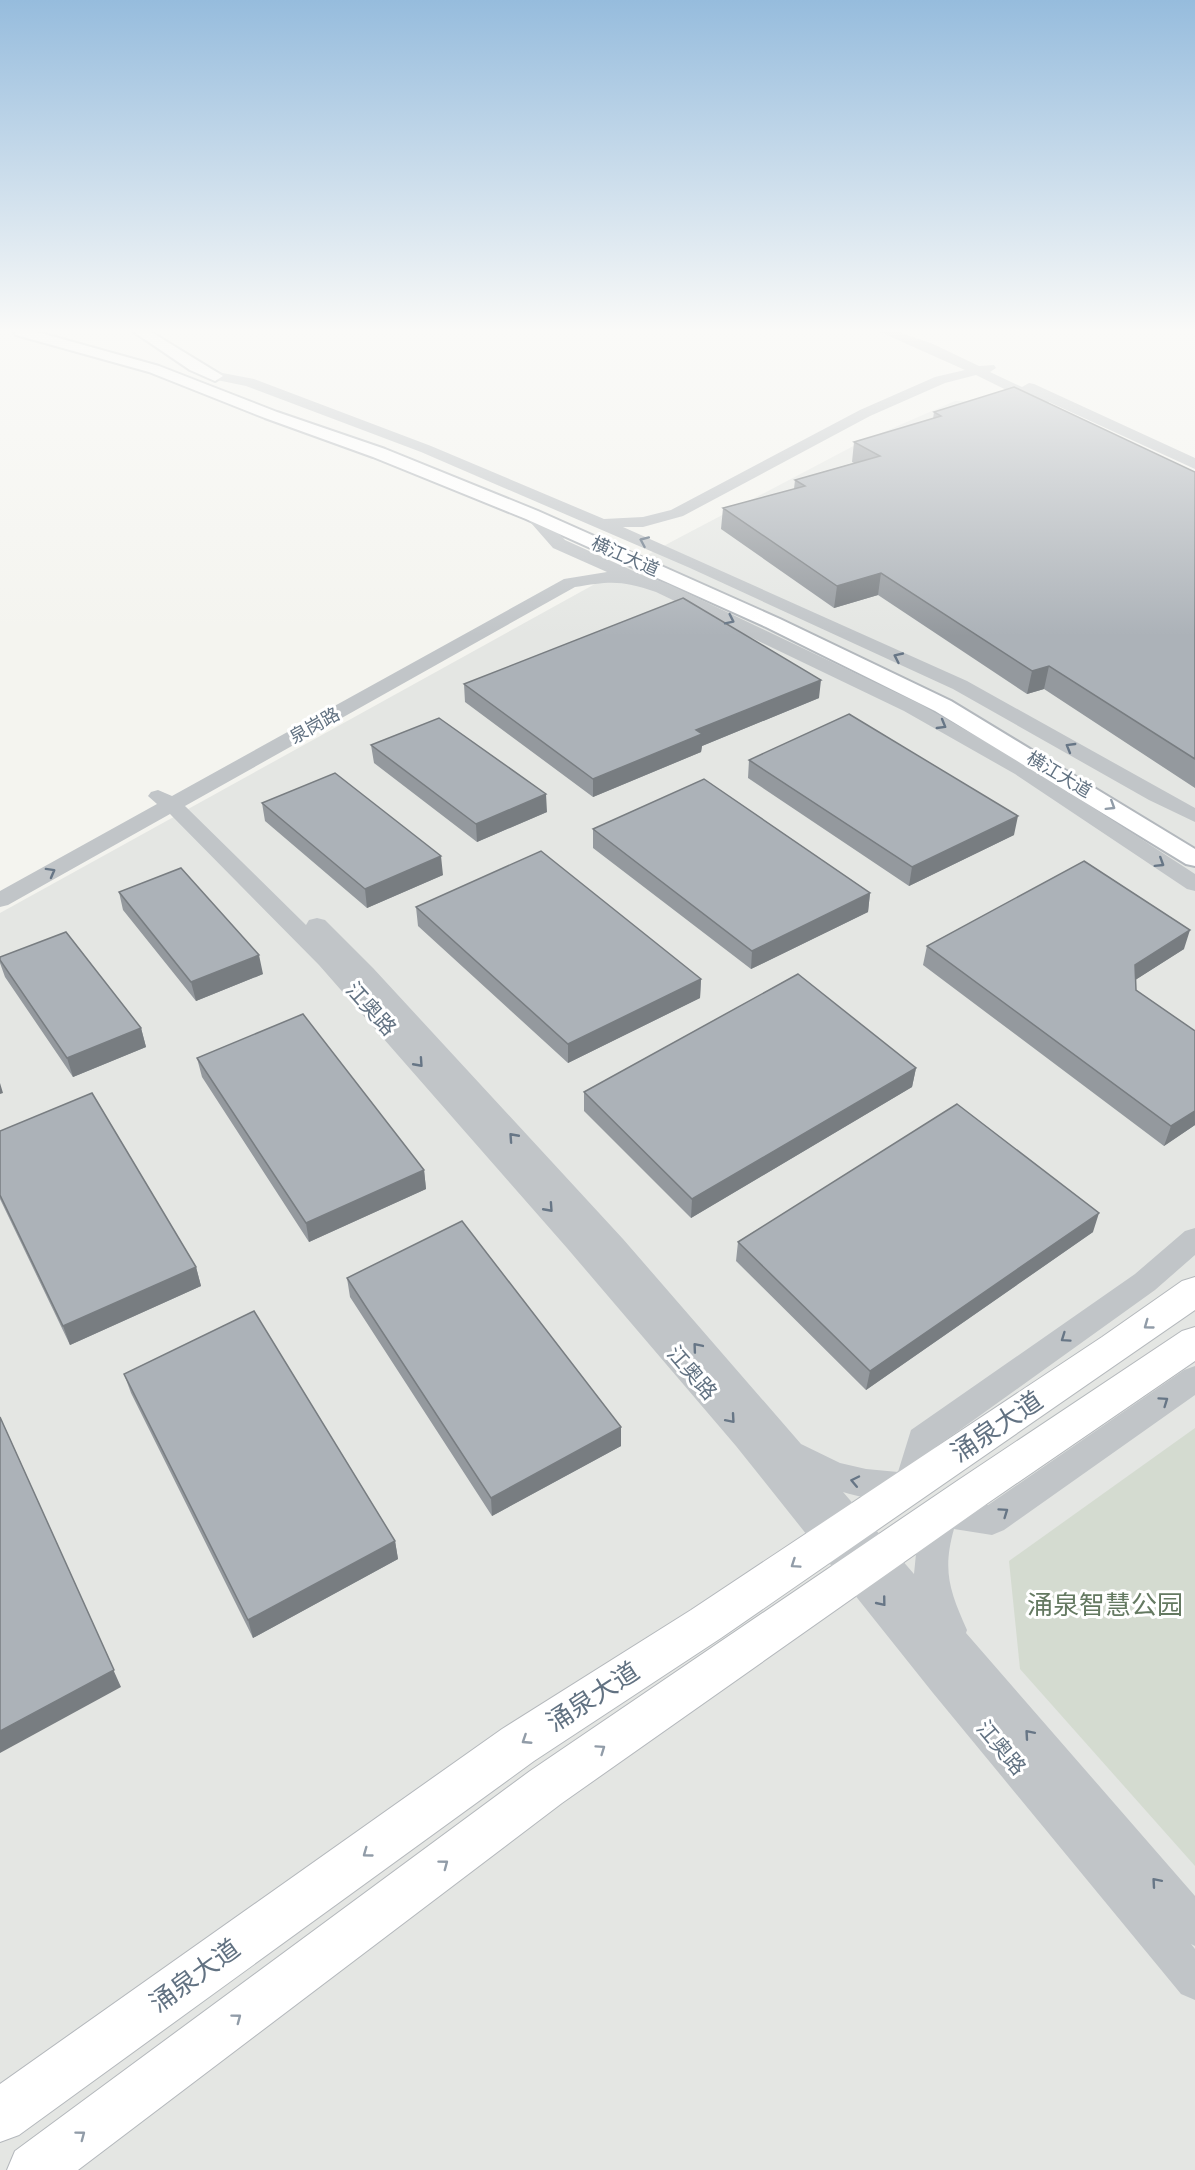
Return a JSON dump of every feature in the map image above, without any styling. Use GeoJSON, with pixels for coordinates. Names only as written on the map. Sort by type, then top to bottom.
{"type":"FeatureCollection","features":[{"type":"Feature","properties":{"kind":"main road","name":"横江大道"},"geometry":{"type":"LineString","coordinates":[[323,433],[379,453],[694,583],[955,699],[1195,839]]}},
{"type":"Feature","properties":{"kind":"main road","name":"横江大道"},"geometry":{"type":"LineString","coordinates":[[353,433],[561,512],[694,583],[943,706],[1195,859]]}},
{"type":"Feature","properties":{"kind":"main road","name":"涌泉大道"},"geometry":{"type":"LineString","coordinates":[[0,2116],[518,1745],[706,1624],[1115,1348],[1195,1291]]}},
{"type":"Feature","properties":{"kind":"main road","name":"涌泉大道"},"geometry":{"type":"LineString","coordinates":[[34,2170],[546,1787],[1195,1342]]}},
{"type":"Feature","properties":{"kind":"street"},"geometry":{"type":"LineString","coordinates":[[599,521],[679,524],[852,433]]}},
{"type":"Feature","properties":{"kind":"street"},"geometry":{"type":"LineString","coordinates":[[1113,433],[1195,474]]}},
{"type":"Feature","properties":{"kind":"street"},"geometry":{"type":"LineString","coordinates":[[1126,433],[1195,464]]}},
{"type":"Feature","properties":{"kind":"street"},"geometry":{"type":"LineString","coordinates":[[561,512],[599,521],[683,558]]}},
{"type":"Feature","properties":{"kind":"street"},"geometry":{"type":"LineString","coordinates":[[532,515],[568,554],[569,561],[561,582]]}},
{"type":"Feature","properties":{"kind":"street"},"geometry":{"type":"LineString","coordinates":[[679,524],[674,550],[683,558],[694,583],[1022,770],[1195,884]]}},
{"type":"Feature","properties":{"kind":"street"},"geometry":{"type":"LineString","coordinates":[[559,544],[636,579],[694,583],[960,686],[1195,816]]}},
{"type":"Feature","properties":{"kind":"street","name":"泉岗路"},"geometry":{"type":"LineString","coordinates":[[0,900],[173,796],[561,582],[604,578],[636,579]]}},
{"type":"Feature","properties":{"kind":"street","name":"泉岗路"},"geometry":{"type":"LineString","coordinates":[[0,880],[173,796]]}},
{"type":"Feature","properties":{"kind":"street","name":"江奥路"},"geometry":{"type":"LineString","coordinates":[[173,796],[365,973],[613,1247],[780,1444],[841,1532],[868,1566],[953,1690],[1195,1980]]}},
{"type":"Feature","properties":{"kind":"street","name":"江奥路"},"geometry":{"type":"LineString","coordinates":[[173,796],[327,960],[530,1187],[747,1437],[841,1532]]}},
{"type":"Feature","properties":{"kind":"street"},"geometry":{"type":"LineString","coordinates":[[780,1444],[810,1464],[851,1482],[880,1486],[910,1486],[922,1438],[1145,1282],[1195,1239]]}},
{"type":"Feature","properties":{"kind":"street"},"geometry":{"type":"LineString","coordinates":[[969,1664],[945,1621],[935,1596],[930,1568],[932,1542],[943,1513],[992,1520],[1195,1379]]}},
{"type":"Feature","properties":{"kind":"street","name":"江奥路"},"geometry":{"type":"LineString","coordinates":[[868,1566],[969,1664],[1195,1926]]}},
{"type":"Feature","properties":{"kind":"shaded area"},"geometry":{"type":"Polygon","coordinates":[[[881,433],[1081,433],[1195,490],[1195,2170],[0,2170],[0,913],[671,542],[881,433]]]}},
{"type":"Feature","properties":{"kind":"green space","name":"涌泉智慧公园"},"geometry":{"type":"Polygon","coordinates":[[[1195,1428],[1195,1866],[1020,1669],[1009,1561],[1195,1428]]]}},
{"type":"Feature","properties":{"kind":"building"},"geometry":{"type":"Polygon","coordinates":[[[883,433],[1113,433],[1195,472],[1195,759],[1049,666],[1032,671],[881,573],[837,586],[723,508],[805,486],[795,480],[880,456],[854,442],[883,433]]]}},
{"type":"Feature","properties":{"kind":"building"},"geometry":{"type":"Polygon","coordinates":[[[683,598],[821,680],[696,730],[702,734],[593,779],[464,684],[683,598]]]}},
{"type":"Feature","properties":{"kind":"building"},"geometry":{"type":"Polygon","coordinates":[[[849,714],[1018,816],[912,867],[749,760],[849,714]]]}},
{"type":"Feature","properties":{"kind":"building"},"geometry":{"type":"Polygon","coordinates":[[[439,718],[546,794],[476,824],[371,745],[439,718]]]}},
{"type":"Feature","properties":{"kind":"building"},"geometry":{"type":"Polygon","coordinates":[[[335,773],[441,856],[365,889],[262,803],[335,773]]]}},
{"type":"Feature","properties":{"kind":"building"},"geometry":{"type":"Polygon","coordinates":[[[704,779],[870,893],[752,951],[593,829],[704,779]]]}},
{"type":"Feature","properties":{"kind":"building"},"geometry":{"type":"Polygon","coordinates":[[[541,851],[701,979],[568,1044],[416,907],[541,851]]]}},
{"type":"Feature","properties":{"kind":"building"},"geometry":{"type":"Polygon","coordinates":[[[1084,861],[1190,930],[1135,965],[1136,990],[1195,1031],[1195,1111],[1171,1126],[927,946],[1084,861]]]}},
{"type":"Feature","properties":{"kind":"building"},"geometry":{"type":"Polygon","coordinates":[[[181,868],[259,955],[191,982],[119,892],[181,868]]]}},
{"type":"Feature","properties":{"kind":"building"},"geometry":{"type":"Polygon","coordinates":[[[66,932],[141,1028],[67,1058],[0,960],[0,957],[66,932]]]}},
{"type":"Feature","properties":{"kind":"building"},"geometry":{"type":"Polygon","coordinates":[[[798,974],[916,1068],[692,1199],[584,1092],[798,974]]]}},
{"type":"Feature","properties":{"kind":"building"},"geometry":{"type":"Polygon","coordinates":[[[303,1014],[424,1170],[306,1223],[197,1058],[303,1014]]]}},
{"type":"Feature","properties":{"kind":"building"},"geometry":{"type":"Polygon","coordinates":[[[92,1093],[196,1267],[63,1326],[0,1195],[0,1131],[92,1093]]]}},
{"type":"Feature","properties":{"kind":"building"},"geometry":{"type":"Polygon","coordinates":[[[957,1104],[1099,1213],[870,1371],[738,1242],[957,1104]]]}},
{"type":"Feature","properties":{"kind":"building"},"geometry":{"type":"Polygon","coordinates":[[[462,1221],[621,1427],[491,1498],[347,1278],[462,1221]]]}},
{"type":"Feature","properties":{"kind":"building"},"geometry":{"type":"Polygon","coordinates":[[[254,1311],[395,1541],[248,1620],[124,1374],[254,1311]]]}},
{"type":"Feature","properties":{"kind":"building"},"geometry":{"type":"Polygon","coordinates":[[[0,1417],[114,1670],[0,1731],[0,1417]]]}}]}
